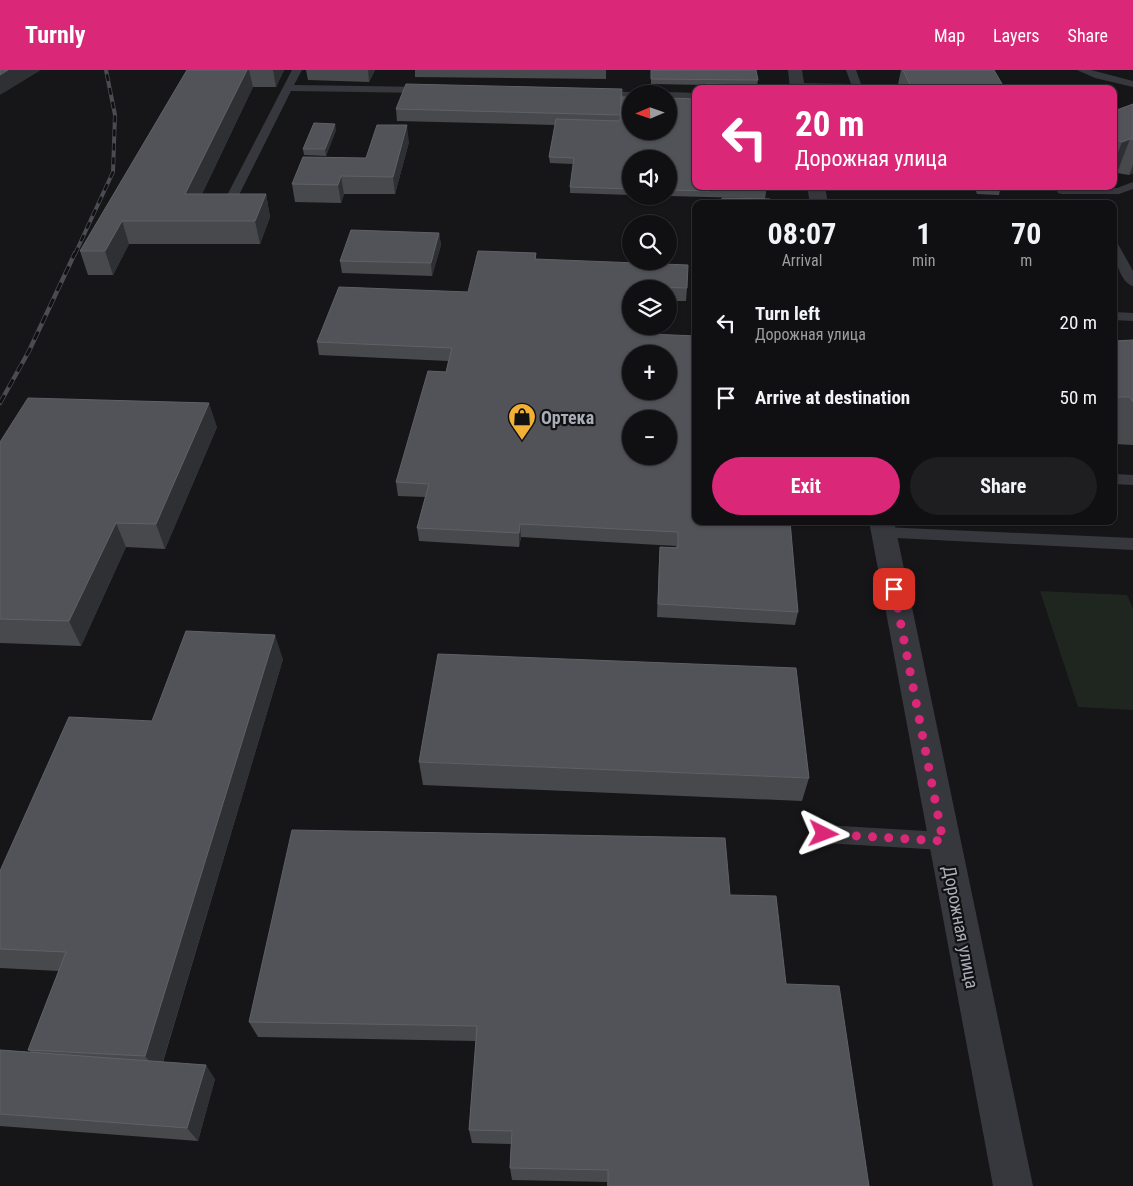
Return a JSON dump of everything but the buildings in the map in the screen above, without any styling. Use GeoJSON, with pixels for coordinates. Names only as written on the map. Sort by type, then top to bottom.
{"type":"FeatureCollection","features":[{"type":"Feature","properties":{"kind":"street"},"geometry":{"type":"LineString","coordinates":[[794,70],[798,85]]}},
{"type":"Feature","properties":{"kind":"street","name":"Дорожная улица"},"geometry":{"type":"LineString","coordinates":[[882,527],[1013,1186]]}},
{"type":"Feature","properties":{"kind":"lane"},"geometry":{"type":"LineString","coordinates":[[228,205],[297,70]]}},
{"type":"Feature","properties":{"kind":"lane"},"geometry":{"type":"LineString","coordinates":[[851,70],[857,85]]}},
{"type":"Feature","properties":{"kind":"lane"},"geometry":{"type":"LineString","coordinates":[[1082,70],[1098,76],[1133,84]]}},
{"type":"Feature","properties":{"kind":"lane"},"geometry":{"type":"LineString","coordinates":[[1098,76],[1115,70]]}},
{"type":"Feature","properties":{"kind":"lane"},"geometry":{"type":"LineString","coordinates":[[289,88],[436,91]]}},
{"type":"Feature","properties":{"kind":"lane"},"geometry":{"type":"LineString","coordinates":[[592,94],[622,95]]}},
{"type":"Feature","properties":{"kind":"lane"},"geometry":{"type":"LineString","coordinates":[[678,95],[692,96]]}},
{"type":"Feature","properties":{"kind":"lane"},"geometry":{"type":"LineString","coordinates":[[1062,190],[1119,191],[1133,185]]}},
{"type":"Feature","properties":{"kind":"lane"},"geometry":{"type":"LineString","coordinates":[[1117,253],[1133,282]]}},
{"type":"Feature","properties":{"kind":"lane"},"geometry":{"type":"LineString","coordinates":[[1117,316],[1133,317]]}},
{"type":"Feature","properties":{"kind":"lane"},"geometry":{"type":"LineString","coordinates":[[1117,480],[1133,480]]}},
{"type":"Feature","properties":{"kind":"lane"},"geometry":{"type":"LineString","coordinates":[[982,525],[986,538]]}},
{"type":"Feature","properties":{"kind":"lane"},"geometry":{"type":"LineString","coordinates":[[882,527],[986,538],[1133,544]]}},
{"type":"Feature","properties":{"kind":"lane"},"geometry":{"type":"LineString","coordinates":[[824,834],[943,841]]}},
{"type":"Feature","properties":{"kind":"shaded area"},"geometry":{"type":"Polygon","coordinates":[[[1040,591],[1127,595],[1133,609],[1133,710],[1078,707],[1040,591]]]}},
{"type":"Feature","properties":{"kind":"railway"},"geometry":{"type":"LineString","coordinates":[[75,254],[113,172],[115,115],[106,70]]}},
{"type":"Feature","properties":{"kind":"railway"},"geometry":{"type":"LineString","coordinates":[[0,403],[29,351],[75,253]]}},
{"type":"Feature","properties":{"kind":"place","name":"Ортека"},"geometry":{"type":"Point","coordinates":[522,441]}},
{"type":"Feature","properties":{"kind":"route"},"geometry":{"type":"LineString","coordinates":[[824,834],[943,841],[894,589]]}}]}
